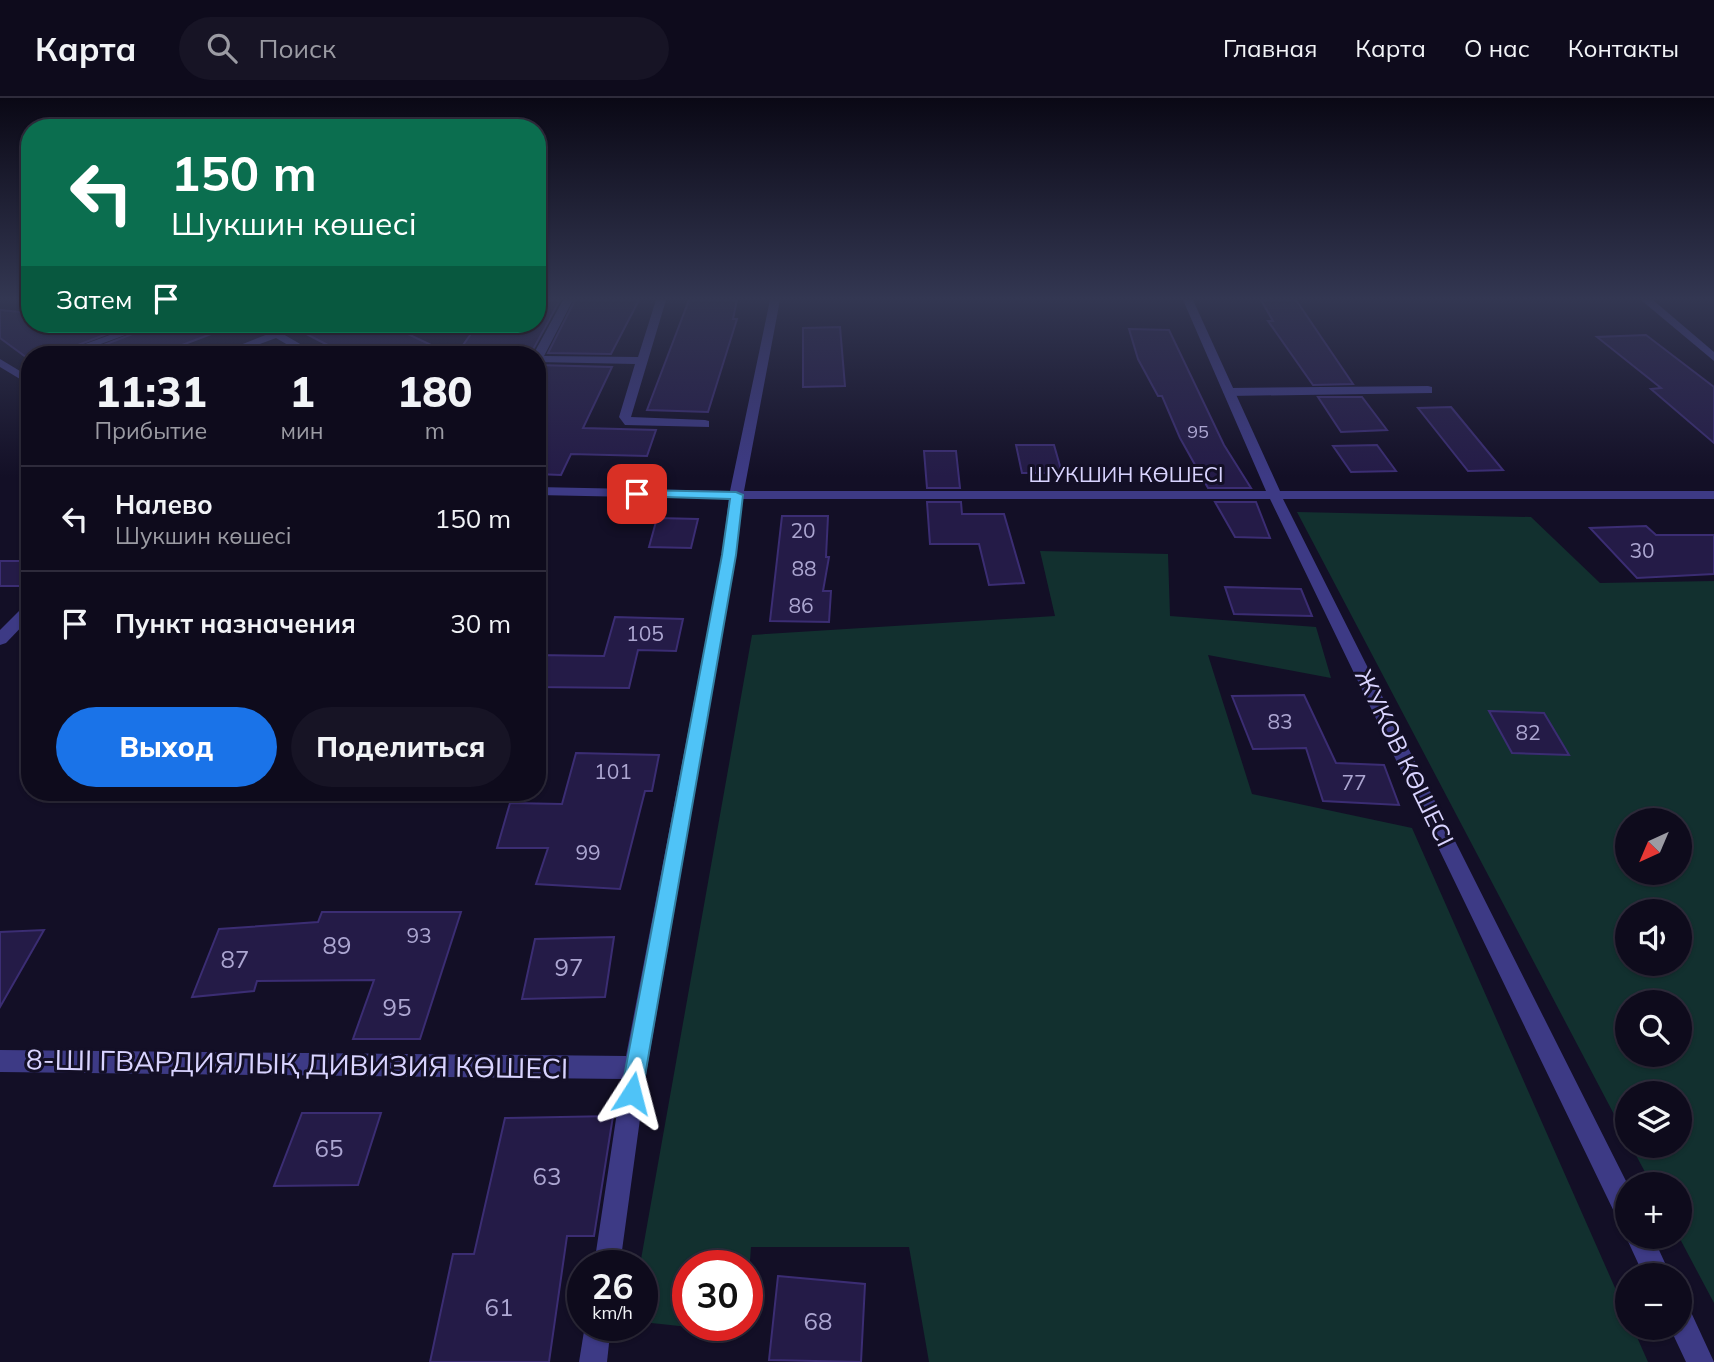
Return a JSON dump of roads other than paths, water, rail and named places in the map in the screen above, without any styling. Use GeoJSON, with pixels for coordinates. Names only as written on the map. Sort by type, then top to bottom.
{"type":"FeatureCollection","features":[{"type":"Feature","properties":{"kind":"street"},"geometry":{"type":"LineString","coordinates":[[546,359],[644,361],[625,416],[629,422],[705,424]]}},
{"type":"Feature","properties":{"kind":"street"},"geometry":{"type":"LineString","coordinates":[[609,1250],[635,1068],[727,568],[736,495],[763,359]]}},
{"type":"Feature","properties":{"kind":"street","name":"ЖУКОВ КӨШЕСІ"},"geometry":{"type":"LineString","coordinates":[[1214,359],[1275,496],[1615,1187]]}},
{"type":"Feature","properties":{"kind":"street"},"geometry":{"type":"LineString","coordinates":[[0,362],[21,376]]}},
{"type":"Feature","properties":{"kind":"street"},"geometry":{"type":"LineString","coordinates":[[15,372],[21,370]]}},
{"type":"Feature","properties":{"kind":"street"},"geometry":{"type":"LineString","coordinates":[[1229,392],[1428,390]]}},
{"type":"Feature","properties":{"kind":"street","name":"ШУКШИН КӨШЕСІ"},"geometry":{"type":"LineString","coordinates":[[546,491],[736,495],[1714,495]]}},
{"type":"Feature","properties":{"kind":"street"},"geometry":{"type":"LineString","coordinates":[[0,639],[21,618]]}},
{"type":"Feature","properties":{"kind":"street","name":"8-ШІ ГВАРДИЯЛЫҚ ДИВИЗИЯ КӨШЕСІ"},"geometry":{"type":"LineString","coordinates":[[0,1061],[635,1068]]}},
{"type":"Feature","properties":{"kind":"street"},"geometry":{"type":"LineString","coordinates":[[1690,1340],[1701,1362]]}},
{"type":"Feature","properties":{"kind":"street"},"geometry":{"type":"LineString","coordinates":[[593,1362],[596,1341]]}}]}
